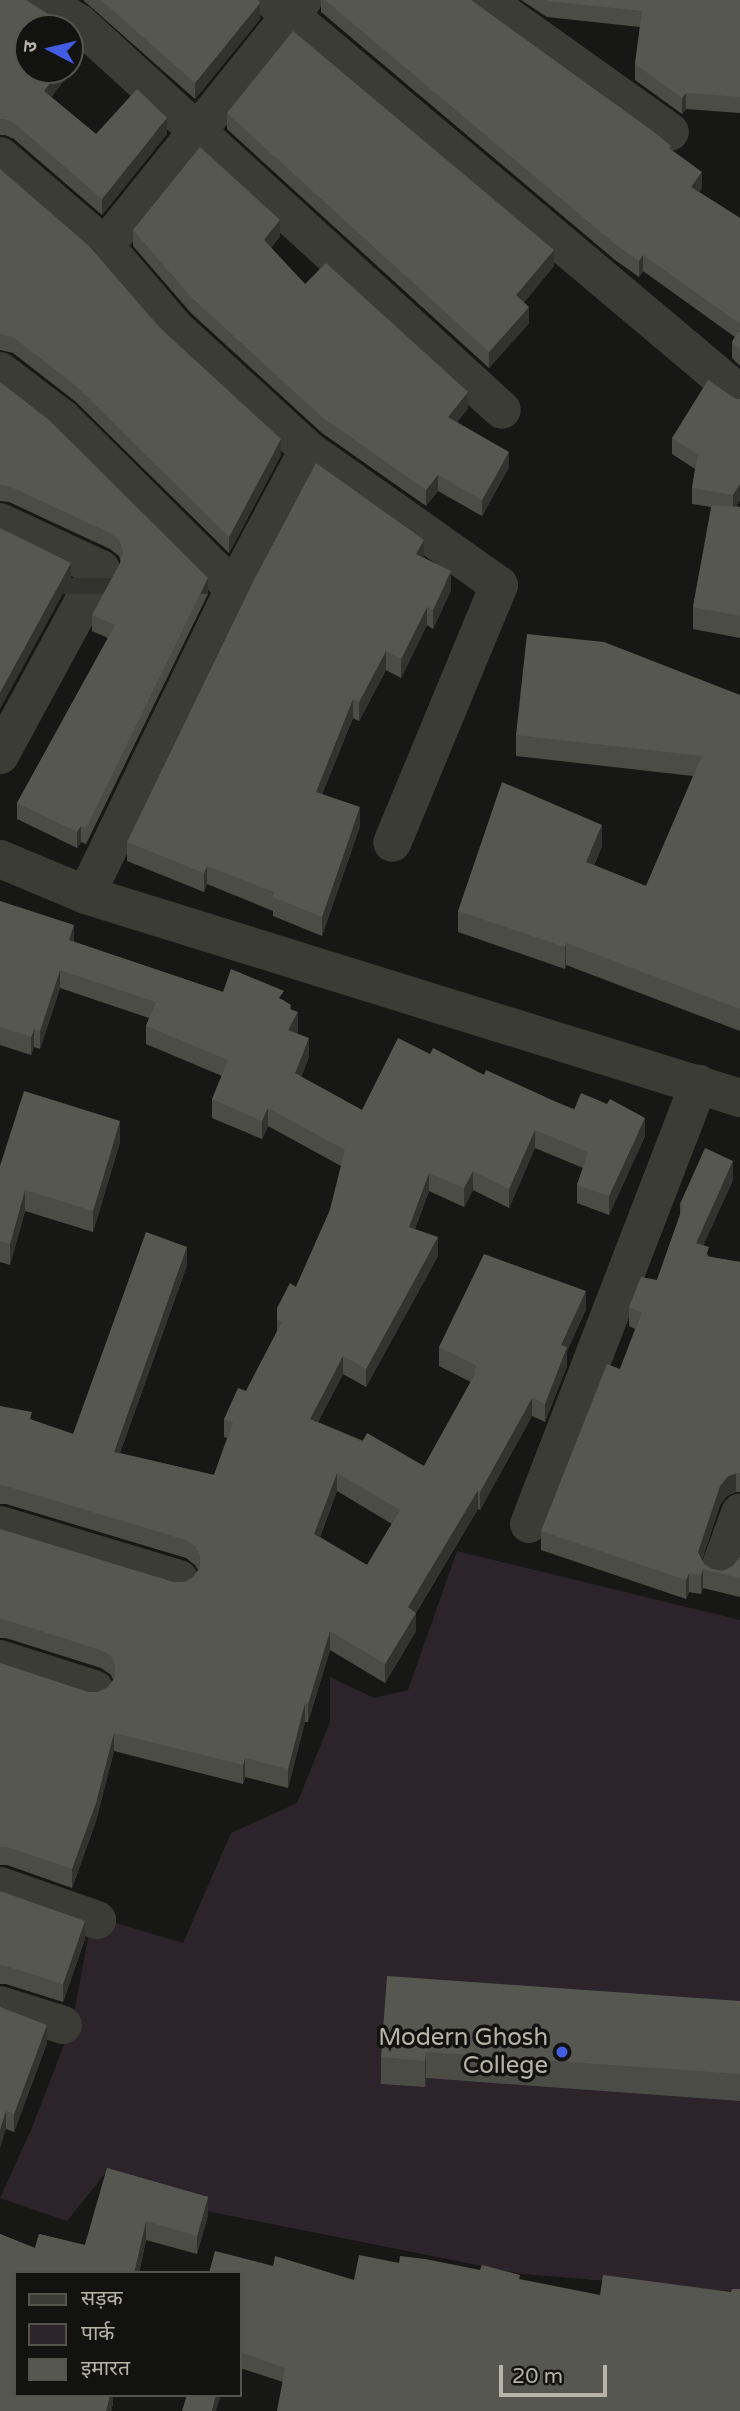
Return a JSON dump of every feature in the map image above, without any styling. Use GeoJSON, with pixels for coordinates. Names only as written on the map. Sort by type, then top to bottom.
{"type":"FeatureCollection","features":[{"type":"Feature","properties":{"kind":"street"},"geometry":{"type":"LineString","coordinates":[[40,0],[79,23],[502,410]]}},
{"type":"Feature","properties":{"kind":"street"},"geometry":{"type":"LineString","coordinates":[[485,0],[670,132]]}},
{"type":"Feature","properties":{"kind":"street"},"geometry":{"type":"LineString","coordinates":[[105,246],[196,132],[288,6],[740,394]]}},
{"type":"Feature","properties":{"kind":"street"},"geometry":{"type":"LineString","coordinates":[[0,156],[105,246],[175,328],[308,450],[499,585],[392,843]]}},
{"type":"Feature","properties":{"kind":"street"},"geometry":{"type":"LineString","coordinates":[[0,371],[63,419],[234,589]]}},
{"type":"Feature","properties":{"kind":"street"},"geometry":{"type":"LineString","coordinates":[[86,895],[234,589],[308,450]]}},
{"type":"Feature","properties":{"kind":"street"},"geometry":{"type":"LineString","coordinates":[[0,522],[101,569],[0,755]]}},
{"type":"Feature","properties":{"kind":"street"},"geometry":{"type":"LineString","coordinates":[[0,859],[86,895],[740,1098]]}},
{"type":"Feature","properties":{"kind":"street"},"geometry":{"type":"LineString","coordinates":[[529,1524],[699,1084]]}},
{"type":"Feature","properties":{"kind":"street"},"geometry":{"type":"LineString","coordinates":[[720,1568],[740,1513]]}},
{"type":"Feature","properties":{"kind":"street"},"geometry":{"type":"LineString","coordinates":[[0,1525],[179,1579]]}},
{"type":"Feature","properties":{"kind":"street"},"geometry":{"type":"LineString","coordinates":[[0,1659],[94,1689]]}},
{"type":"Feature","properties":{"kind":"street"},"geometry":{"type":"LineString","coordinates":[[0,1886],[97,1920]]}},
{"type":"Feature","properties":{"kind":"street"},"geometry":{"type":"LineString","coordinates":[[0,2005],[63,2025]]}},
{"type":"Feature","properties":{"kind":"green space"},"geometry":{"type":"Polygon","coordinates":[[[457,1551],[740,1620],[740,2292],[523,2274],[211,2212],[108,2170],[67,2221],[0,2198],[31,2130],[72,2024],[92,1916],[183,1943],[231,1833],[297,1803],[330,1722],[330,1677],[374,1698],[408,1690],[457,1551]]]}},
{"type":"Feature","properties":{"kind":"building"},"geometry":{"type":"Polygon","coordinates":[[[0,0],[26,0],[48,14],[14,14],[14,84],[49,84],[44,91],[96,134],[137,89],[167,118],[102,199],[14,123],[0,119],[0,0]]]}},
{"type":"Feature","properties":{"kind":"building"},"geometry":{"type":"Polygon","coordinates":[[[101,0],[258,0],[260,3],[195,83],[101,0]]]}},
{"type":"Feature","properties":{"kind":"building"},"geometry":{"type":"Polygon","coordinates":[[[325,0],[471,0],[654,132],[671,146],[669,148],[702,172],[691,187],[740,218],[740,324],[643,255],[639,261],[615,244],[325,0]]]}},
{"type":"Feature","properties":{"kind":"building"},"geometry":{"type":"Polygon","coordinates":[[[545,0],[740,0],[740,97],[686,93],[682,98],[635,64],[642,11],[545,0]]]}},
{"type":"Feature","properties":{"kind":"building"},"geometry":{"type":"Polygon","coordinates":[[[293,31],[554,250],[516,295],[529,307],[489,352],[227,113],[293,31]]]}},
{"type":"Feature","properties":{"kind":"building"},"geometry":{"type":"Polygon","coordinates":[[[200,147],[280,220],[264,240],[305,284],[326,263],[468,392],[448,417],[509,452],[482,500],[438,475],[426,490],[322,417],[191,297],[133,230],[200,147]]]}},
{"type":"Feature","properties":{"kind":"building"},"geometry":{"type":"Polygon","coordinates":[[[0,169],[89,246],[160,328],[281,439],[229,537],[76,386],[13,337],[0,334],[0,169]]]}},
{"type":"Feature","properties":{"kind":"building"},"geometry":{"type":"Polygon","coordinates":[[[740,332],[740,350],[732,342],[740,332]]]}},
{"type":"Feature","properties":{"kind":"building"},"geometry":{"type":"Polygon","coordinates":[[[708,380],[740,399],[740,484],[733,495],[692,488],[698,455],[672,438],[708,380]]]}},
{"type":"Feature","properties":{"kind":"building"},"geometry":{"type":"Polygon","coordinates":[[[0,382],[49,420],[208,578],[86,828],[81,826],[77,832],[17,803],[115,625],[92,615],[120,563],[123,551],[119,540],[110,533],[9,486],[0,485],[0,382]]]}},
{"type":"Feature","properties":{"kind":"building"},"geometry":{"type":"Polygon","coordinates":[[[316,463],[424,540],[416,554],[451,571],[433,610],[427,607],[401,659],[386,651],[359,702],[353,699],[316,792],[360,807],[322,917],[273,897],[274,892],[207,866],[204,873],[127,842],[254,580],[316,463]]]}},
{"type":"Feature","properties":{"kind":"building"},"geometry":{"type":"Polygon","coordinates":[[[712,505],[740,507],[740,616],[693,607],[712,505]]]}},
{"type":"Feature","properties":{"kind":"building"},"geometry":{"type":"Polygon","coordinates":[[[0,528],[71,563],[0,693],[0,528]]]}},
{"type":"Feature","properties":{"kind":"building"},"geometry":{"type":"Polygon","coordinates":[[[527,634],[604,642],[740,695],[740,1009],[566,943],[565,947],[458,911],[502,782],[602,825],[586,862],[646,886],[702,756],[516,735],[527,634]]]}},
{"type":"Feature","properties":{"kind":"building"},"geometry":{"type":"Polygon","coordinates":[[[0,901],[74,925],[69,940],[223,992],[231,969],[284,991],[279,998],[291,1005],[290,1009],[298,1012],[288,1030],[309,1038],[295,1073],[362,1110],[398,1038],[430,1054],[433,1048],[484,1075],[486,1070],[574,1110],[581,1093],[607,1104],[610,1099],[645,1118],[609,1196],[577,1185],[588,1152],[535,1130],[509,1189],[473,1171],[464,1188],[429,1173],[409,1227],[438,1237],[366,1369],[343,1356],[310,1419],[362,1442],[367,1433],[424,1466],[476,1372],[474,1371],[477,1366],[439,1347],[484,1254],[586,1291],[561,1345],[567,1347],[545,1404],[532,1398],[480,1492],[478,1490],[408,1607],[416,1613],[385,1664],[330,1631],[308,1704],[305,1703],[288,1769],[245,1758],[243,1765],[114,1733],[96,1803],[72,1869],[0,1847],[0,1663],[88,1692],[98,1692],[108,1687],[115,1678],[115,1665],[111,1656],[101,1650],[0,1619],[0,1529],[173,1582],[185,1582],[193,1577],[200,1568],[200,1555],[195,1546],[186,1540],[0,1485],[0,1406],[32,1412],[30,1419],[73,1434],[146,1232],[187,1247],[114,1452],[214,1475],[233,1423],[224,1419],[238,1388],[246,1391],[282,1322],[277,1319],[277,1308],[290,1283],[296,1287],[330,1210],[345,1150],[268,1108],[262,1121],[212,1099],[228,1060],[146,1026],[156,1002],[60,970],[40,1031],[34,1029],[31,1037],[0,1027],[0,901]],[[337,1473],[314,1534],[367,1565],[400,1510],[337,1473]]]}},
{"type":"Feature","properties":{"kind":"building"},"geometry":{"type":"Polygon","coordinates":[[[24,1091],[120,1121],[93,1211],[25,1190],[10,1244],[0,1241],[0,1166],[24,1091]]]}},
{"type":"Feature","properties":{"kind":"building"},"geometry":{"type":"Polygon","coordinates":[[[705,1148],[733,1161],[696,1243],[709,1247],[706,1256],[740,1262],[740,1473],[727,1477],[720,1486],[698,1552],[704,1564],[723,1571],[733,1566],[740,1557],[740,1578],[703,1569],[701,1575],[689,1573],[686,1580],[541,1531],[607,1364],[620,1369],[642,1313],[629,1307],[641,1277],[657,1280],[683,1206],[680,1204],[705,1148]]]}},
{"type":"Feature","properties":{"kind":"building"},"geometry":{"type":"Polygon","coordinates":[[[0,1891],[85,1921],[63,1984],[0,1965],[0,1891]]]}},
{"type":"Feature","properties":{"kind":"building","name":"Modern Ghosh College"},"geometry":{"type":"Polygon","coordinates":[[[387,1976],[740,2001],[740,2074],[426,2052],[425,2061],[381,2057],[387,1976]]]}},
{"type":"Feature","properties":{"kind":"building"},"geometry":{"type":"Polygon","coordinates":[[[0,2007],[47,2025],[14,2114],[6,2111],[0,2131],[0,2007]]]}},
{"type":"Feature","properties":{"kind":"building"},"geometry":{"type":"Polygon","coordinates":[[[107,2168],[208,2197],[197,2236],[146,2221],[134,2271],[14,2271],[14,2397],[110,2397],[106,2411],[0,2411],[0,2234],[35,2248],[39,2234],[85,2245],[107,2168]]]}},
{"type":"Feature","properties":{"kind":"building"},"geometry":{"type":"Polygon","coordinates":[[[215,2251],[273,2266],[275,2256],[354,2280],[359,2255],[399,2263],[400,2256],[480,2270],[482,2265],[520,2275],[519,2279],[600,2295],[603,2275],[731,2292],[732,2289],[740,2289],[740,2411],[277,2411],[285,2368],[242,2353],[242,2271],[210,2271],[215,2251]]]}},
{"type":"Feature","properties":{"kind":"building"},"geometry":{"type":"Polygon","coordinates":[[[186,2397],[216,2397],[212,2411],[182,2411],[186,2397]]]}},
{"type":"Feature","properties":{"kind":"place","name":"Modern Ghosh College"},"geometry":{"type":"Point","coordinates":[562,2052]}}]}
